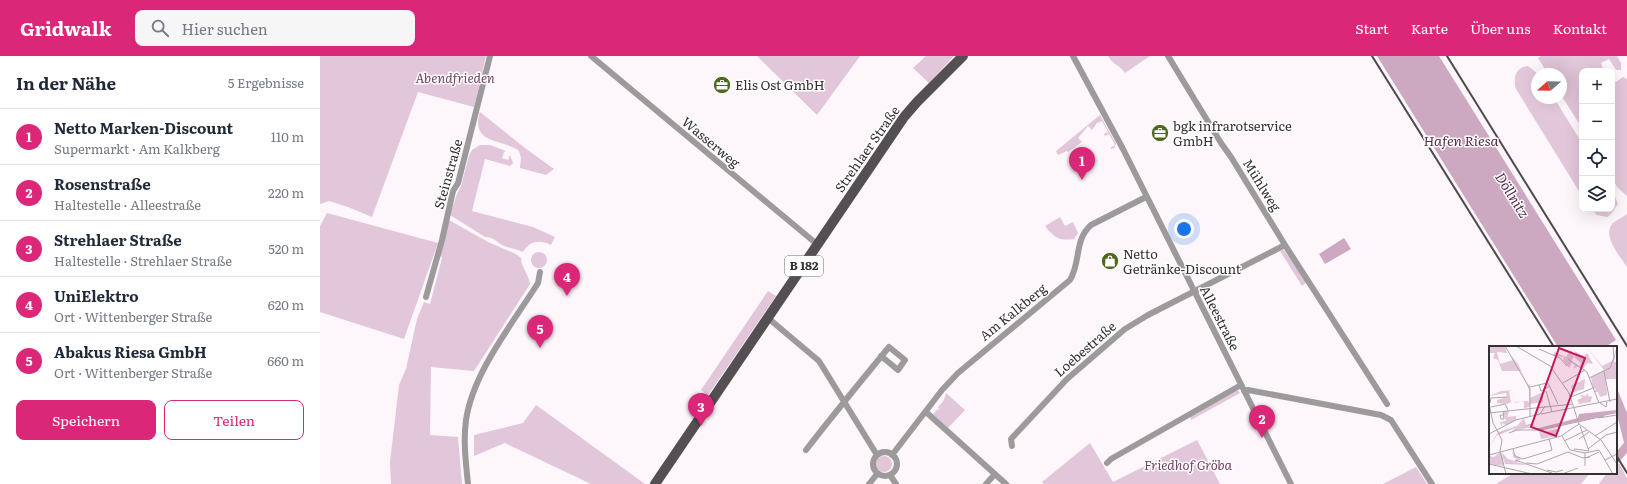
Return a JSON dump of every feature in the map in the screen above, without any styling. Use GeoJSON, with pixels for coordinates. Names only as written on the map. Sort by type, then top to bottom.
{"type":"FeatureCollection","features":[{"type":"Feature","properties":{"kind":"main road","name":"Strehlaer Straße"},"geometry":{"type":"LineString","coordinates":[[655,484],[904,117],[963,56]]}},
{"type":"Feature","properties":{"kind":"street","name":"Steinstraße"},"geometry":{"type":"LineString","coordinates":[[426,297],[442,240],[452,191],[458,183],[490,56]]}},
{"type":"Feature","properties":{"kind":"street","name":"Wasserweg"},"geometry":{"type":"LineString","coordinates":[[591,56],[818,245]]}},
{"type":"Feature","properties":{"kind":"street","name":"Alleestraße"},"geometry":{"type":"LineString","coordinates":[[1073,56],[1291,484]]}},
{"type":"Feature","properties":{"kind":"street","name":"Mühlweg"},"geometry":{"type":"LineString","coordinates":[[1168,56],[1285,245],[1387,404]]}},
{"type":"Feature","properties":{"kind":"street","name":"Am Kalkberg"},"geometry":{"type":"LineString","coordinates":[[892,455],[942,390],[963,368],[1070,280],[1076,271],[1081,240],[1085,231],[1091,226],[1146,197]]}},
{"type":"Feature","properties":{"kind":"street"},"geometry":{"type":"LineString","coordinates":[[1194,291],[1285,245]]}},
{"type":"Feature","properties":{"kind":"street"},"geometry":{"type":"LineString","coordinates":[[468,484],[465,452],[466,420],[474,389],[492,355],[538,283],[540,272]]}},
{"type":"Feature","properties":{"kind":"street","name":"Loebestraße"},"geometry":{"type":"LineString","coordinates":[[1012,446],[1011,439],[1067,379],[1125,329],[1194,291]]}},
{"type":"Feature","properties":{"kind":"street"},"geometry":{"type":"LineString","coordinates":[[768,318],[819,361],[877,455]]}},
{"type":"Feature","properties":{"kind":"street"},"geometry":{"type":"LineString","coordinates":[[806,450],[880,356]]}},
{"type":"Feature","properties":{"kind":"street"},"geometry":{"type":"LineString","coordinates":[[1107,463],[1111,459],[1241,385]]}},
{"type":"Feature","properties":{"kind":"street"},"geometry":{"type":"LineString","coordinates":[[1244,391],[1248,390],[1381,415],[1391,420],[1432,484]]}},
{"type":"Feature","properties":{"kind":"street"},"geometry":{"type":"LineString","coordinates":[[926,412],[1006,484]]}},
{"type":"Feature","properties":{"kind":"street"},"geometry":{"type":"LineString","coordinates":[[885,452],[892,455],[896,460],[897,467],[890,475],[882,476],[877,474],[872,464],[877,455],[885,452]]}},
{"type":"Feature","properties":{"kind":"street"},"geometry":{"type":"LineString","coordinates":[[869,484],[877,474]]}},
{"type":"Feature","properties":{"kind":"street"},"geometry":{"type":"LineString","coordinates":[[986,484],[995,474]]}},
{"type":"Feature","properties":{"kind":"street"},"geometry":{"type":"LineString","coordinates":[[890,475],[896,484]]}},
{"type":"Feature","properties":{"kind":"green space","name":"Abendfrieden"},"geometry":{"type":"Polygon","coordinates":[[[320,56],[486,56],[474,107],[418,92],[372,217],[329,201],[320,204],[320,56]]]}},
{"type":"Feature","properties":{"kind":"green space"},"geometry":{"type":"Polygon","coordinates":[[[757,56],[860,56],[817,115],[757,56]]]}},
{"type":"Feature","properties":{"kind":"green space"},"geometry":{"type":"Polygon","coordinates":[[[926,56],[954,56],[929,83],[913,68],[926,56]]]}},
{"type":"Feature","properties":{"kind":"green space"},"geometry":{"type":"Polygon","coordinates":[[[1108,56],[1150,56],[1125,73],[1121,68],[1112,62],[1108,56]]]}},
{"type":"Feature","properties":{"kind":"green space"},"geometry":{"type":"Polygon","coordinates":[[[1541,56],[1617,56],[1621,63],[1621,70],[1616,70],[1609,59],[1601,63],[1603,68],[1579,68],[1579,123],[1567,104],[1567,68],[1544,68],[1538,58],[1541,56]]]}},
{"type":"Feature","properties":{"kind":"green space"},"geometry":{"type":"Polygon","coordinates":[[[1528,66],[1531,68],[1531,104],[1558,104],[1579,138],[1579,191],[1516,89],[1516,74],[1524,67],[1528,66]]]}},
{"type":"Feature","properties":{"kind":"green space"},"geometry":{"type":"Polygon","coordinates":[[[1623,77],[1627,79],[1627,196],[1615,183],[1616,82],[1623,77]]]}},
{"type":"Feature","properties":{"kind":"green space"},"geometry":{"type":"Polygon","coordinates":[[[480,112],[554,169],[546,175],[520,168],[521,158],[519,151],[489,139],[479,130],[478,123],[480,112]]]}},
{"type":"Feature","properties":{"kind":"green space"},"geometry":{"type":"Polygon","coordinates":[[[1100,115],[1116,144],[1114,148],[1111,149],[1111,147],[1115,145],[1109,134],[1105,136],[1104,134],[1108,132],[1102,121],[1097,123],[1092,130],[1088,126],[1078,138],[1082,142],[1068,152],[1067,151],[1058,155],[1056,151],[1100,115]]]}},
{"type":"Feature","properties":{"kind":"green space"},"geometry":{"type":"Polygon","coordinates":[[[480,145],[490,145],[506,151],[504,152],[502,158],[508,160],[510,155],[513,163],[510,166],[485,159],[472,211],[533,227],[555,237],[551,245],[543,242],[532,243],[523,252],[504,246],[492,238],[485,237],[450,215],[461,186],[469,156],[472,150],[480,145]]]}},
{"type":"Feature","properties":{"kind":"green space"},"geometry":{"type":"Polygon","coordinates":[[[1615,197],[1618,204],[1615,208],[1615,197]]]}},
{"type":"Feature","properties":{"kind":"green space"},"geometry":{"type":"Polygon","coordinates":[[[1594,212],[1612,212],[1607,217],[1597,215],[1594,212]]]}},
{"type":"Feature","properties":{"kind":"green space"},"geometry":{"type":"Polygon","coordinates":[[[327,213],[438,243],[404,339],[320,312],[320,226],[327,213]]]}},
{"type":"Feature","properties":{"kind":"green space"},"geometry":{"type":"Polygon","coordinates":[[[1627,214],[1627,267],[1616,251],[1610,239],[1609,233],[1613,223],[1627,214]]]}},
{"type":"Feature","properties":{"kind":"green space"},"geometry":{"type":"Polygon","coordinates":[[[1060,217],[1065,226],[1073,222],[1078,233],[1074,239],[1064,240],[1057,238],[1045,226],[1060,217]]]}},
{"type":"Feature","properties":{"kind":"green space"},"geometry":{"type":"Polygon","coordinates":[[[449,220],[488,242],[516,254],[521,258],[522,265],[530,284],[474,371],[431,367],[430,435],[458,437],[462,484],[391,484],[390,462],[399,385],[406,369],[417,319],[424,302],[430,304],[442,258],[440,255],[449,220]]]}},
{"type":"Feature","properties":{"kind":"green space"},"geometry":{"type":"Polygon","coordinates":[[[1283,250],[1307,282],[1302,286],[1280,251],[1283,250]]]}},
{"type":"Feature","properties":{"kind":"green space"},"geometry":{"type":"Polygon","coordinates":[[[539,252],[545,254],[547,260],[545,266],[539,268],[533,266],[531,260],[533,254],[539,252]]]}},
{"type":"Feature","properties":{"kind":"green space"},"geometry":{"type":"Polygon","coordinates":[[[768,291],[776,296],[708,395],[701,390],[768,291]]]}},
{"type":"Feature","properties":{"kind":"green space"},"geometry":{"type":"Polygon","coordinates":[[[1236,391],[1239,391],[1240,393],[1191,420],[1190,417],[1236,391]]]}},
{"type":"Feature","properties":{"kind":"green space"},"geometry":{"type":"Polygon","coordinates":[[[946,393],[965,410],[948,428],[933,414],[938,409],[940,411],[938,407],[944,400],[946,393]]]}},
{"type":"Feature","properties":{"kind":"green space"},"geometry":{"type":"Polygon","coordinates":[[[536,405],[645,484],[591,484],[505,443],[474,456],[474,435],[523,423],[536,405]]]}},
{"type":"Feature","properties":{"kind":"green space","name":"Friedhof Gröba"},"geometry":{"type":"Polygon","coordinates":[[[1197,440],[1220,484],[1044,484],[1042,482],[1090,443],[1113,482],[1197,440]]]}},
{"type":"Feature","properties":{"kind":"green space"},"geometry":{"type":"Polygon","coordinates":[[[881,456],[887,456],[892,461],[890,470],[887,472],[881,472],[876,467],[876,461],[881,456]]]}},
{"type":"Feature","properties":{"kind":"green space"},"geometry":{"type":"Polygon","coordinates":[[[1619,463],[1627,478],[1627,484],[1599,484],[1606,474],[1617,474],[1617,464],[1619,463]]]}},
{"type":"Feature","properties":{"kind":"green space"},"geometry":{"type":"Polygon","coordinates":[[[1416,467],[1427,484],[1383,484],[1416,467]]]}},
{"type":"Feature","properties":{"kind":"green space"},"geometry":{"type":"Polygon","coordinates":[[[1512,474],[1589,474],[1581,484],[1496,484],[1512,474]]]}},
{"type":"Feature","properties":{"kind":"water","name":"Hafen Riesa"},"geometry":{"type":"Polygon","coordinates":[[[1377,56],[1439,56],[1616,340],[1607,346],[1557,346],[1377,56]]]}},
{"type":"Feature","properties":{"kind":"water"},"geometry":{"type":"Polygon","coordinates":[[[1344,238],[1351,249],[1325,264],[1319,254],[1344,238]]]}},
{"type":"Feature","properties":{"kind":"water"},"geometry":{"type":"Polygon","coordinates":[[[1617,388],[1627,413],[1627,453],[1617,464],[1617,451],[1624,443],[1617,414],[1617,388]]]}},
{"type":"Feature","properties":{"kind":"railway"},"geometry":{"type":"LineString","coordinates":[[1372,56],[1553,346]]}},
{"type":"Feature","properties":{"kind":"railway"},"geometry":{"type":"LineString","coordinates":[[1447,56],[1627,346]]}},
{"type":"Feature","properties":{"kind":"railway"},"geometry":{"type":"LineString","coordinates":[[1617,457],[1627,473]]}},
{"type":"Feature","properties":{"kind":"place","name":"Elis Ost GmbH"},"geometry":{"type":"Point","coordinates":[722,85]}},
{"type":"Feature","properties":{"kind":"place","name":"bgk infrarotservice GmbH"},"geometry":{"type":"Point","coordinates":[1160,133]}},
{"type":"Feature","properties":{"kind":"place","name":"Netto Marken-Discount"},"geometry":{"type":"Point","coordinates":[1082,180]}},
{"type":"Feature","properties":{"kind":"place","name":"Netto Getränke-Discount"},"geometry":{"type":"Point","coordinates":[1110,261]}},
{"type":"Feature","properties":{"kind":"place","name":"UniElektro"},"geometry":{"type":"Point","coordinates":[567,296]}},
{"type":"Feature","properties":{"kind":"place","name":"Abakus Riesa GmbH"},"geometry":{"type":"Point","coordinates":[540,348]}},
{"type":"Feature","properties":{"kind":"place","name":"Strehlaer Straße"},"geometry":{"type":"Point","coordinates":[701,426]}},
{"type":"Feature","properties":{"kind":"place","name":"Rosenstraße"},"geometry":{"type":"Point","coordinates":[1262,438]}},
{"type":"Feature","properties":{"kind":"water label","name":"Döllnitz"},"geometry":{"type":"Point","coordinates":[1512,195]}}]}
